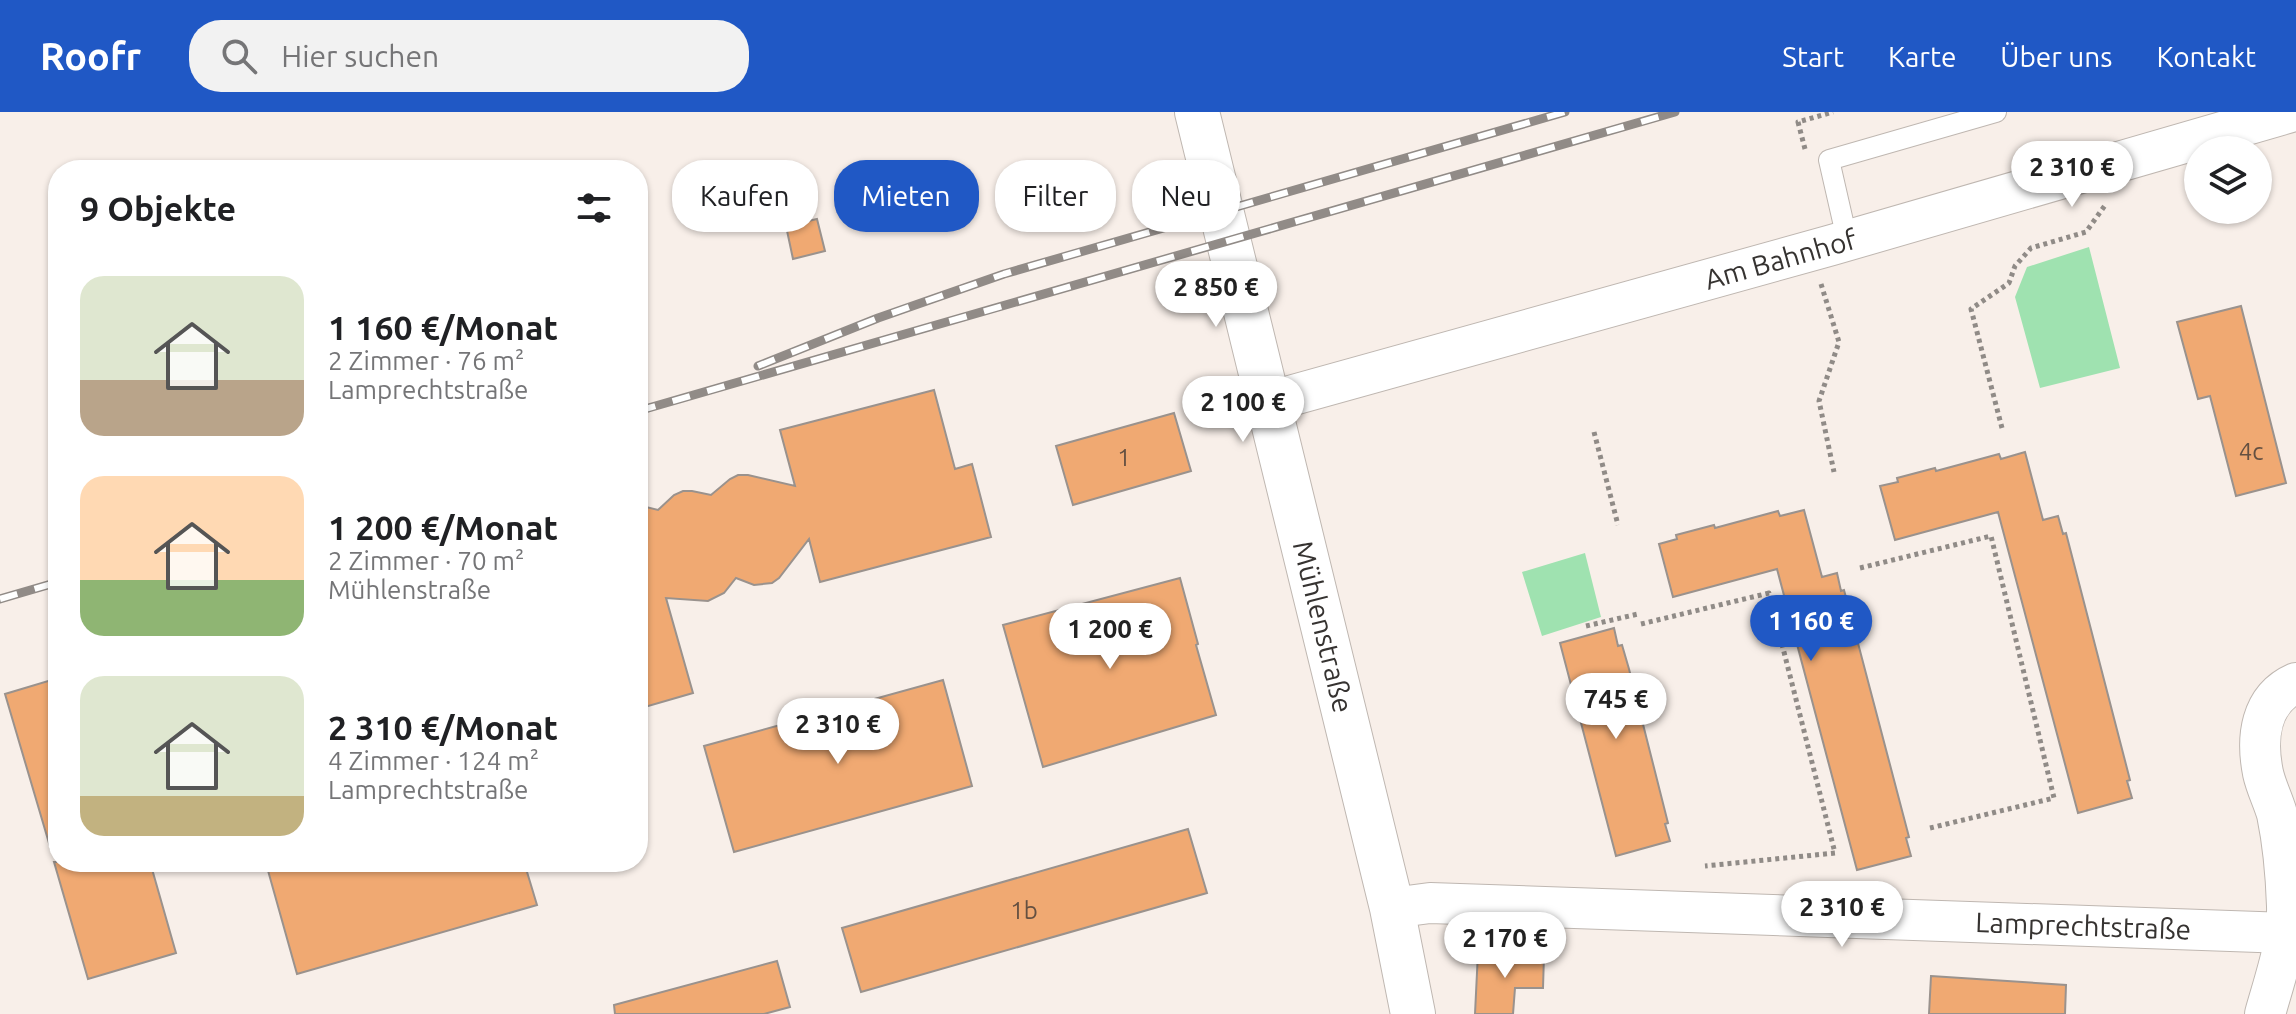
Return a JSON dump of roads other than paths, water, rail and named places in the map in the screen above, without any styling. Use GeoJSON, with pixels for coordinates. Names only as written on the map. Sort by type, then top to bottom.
{"type":"FeatureCollection","features":[{"type":"Feature","properties":{"kind":"main road","name":"Mühlenstraße"},"geometry":{"type":"LineString","coordinates":[[1197,112],[1392,908],[1413,1014]]}},
{"type":"Feature","properties":{"kind":"street","name":"Am Bahnhof"},"geometry":{"type":"LineString","coordinates":[[1268,402],[1832,245],[2291,112]]}},
{"type":"Feature","properties":{"kind":"street"},"geometry":{"type":"LineString","coordinates":[[2265,1014],[2291,935],[2277,814],[2263,772],[2260,738],[2263,715],[2274,700],[2296,683]]}},
{"type":"Feature","properties":{"kind":"street","name":"Lamprechtstraße"},"geometry":{"type":"LineString","coordinates":[[1392,908],[1445,903],[2291,935]]}},
{"type":"Feature","properties":{"kind":"lane"},"geometry":{"type":"LineString","coordinates":[[1847,239],[1829,160],[1996,112]]}},
{"type":"Feature","properties":{"kind":"railway"},"geometry":{"type":"LineString","coordinates":[[758,366],[878,318],[1004,274],[1565,112]]}},
{"type":"Feature","properties":{"kind":"railway"},"geometry":{"type":"LineString","coordinates":[[648,408],[1675,112]]}},
{"type":"Feature","properties":{"kind":"railway"},"geometry":{"type":"LineString","coordinates":[[0,599],[48,585]]}}]}
